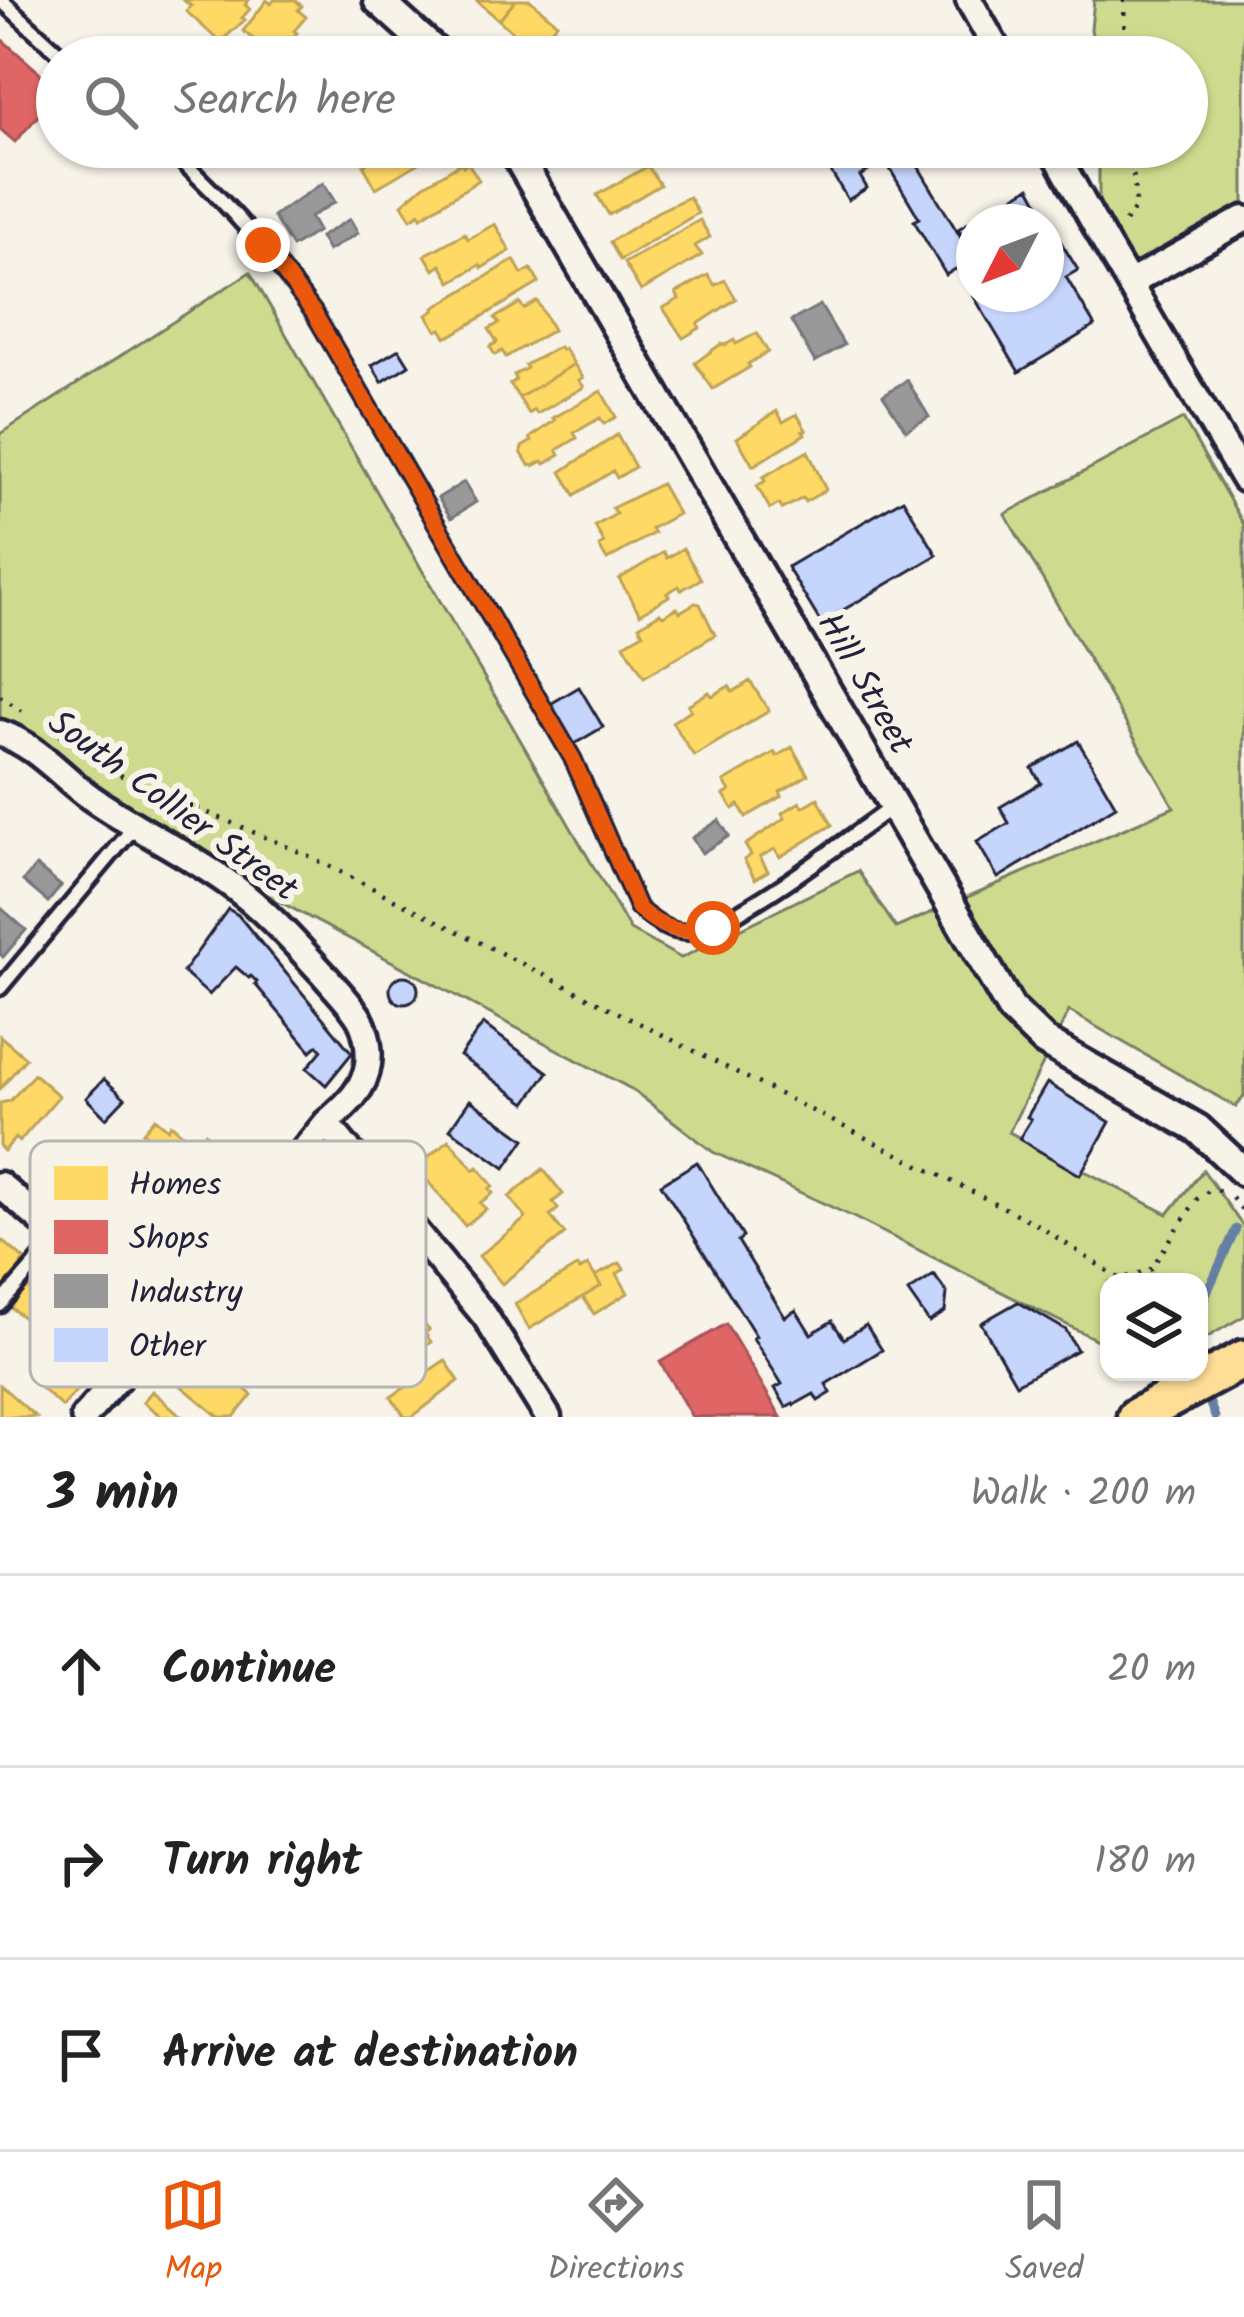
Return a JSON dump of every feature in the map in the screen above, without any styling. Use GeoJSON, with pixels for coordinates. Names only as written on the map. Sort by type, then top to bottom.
{"type":"FeatureCollection","features":[{"type":"Feature","properties":{"kind":"main road"},"geometry":{"type":"LineString","coordinates":[[1141,1415],[1244,1359]]}},
{"type":"Feature","properties":{"kind":"street"},"geometry":{"type":"LineString","coordinates":[[378,0],[418,36]]}},
{"type":"Feature","properties":{"kind":"street"},"geometry":{"type":"LineString","coordinates":[[969,0],[989,36]]}},
{"type":"Feature","properties":{"kind":"street","name":"Hill Street"},"geometry":{"type":"LineString","coordinates":[[524,168],[1011,1009],[1043,1041],[1198,1130],[1244,1172]]}},
{"type":"Feature","properties":{"kind":"street"},"geometry":{"type":"LineString","coordinates":[[1064,168],[1244,479]]}},
{"type":"Feature","properties":{"kind":"street"},"geometry":{"type":"LineString","coordinates":[[1130,283],[1244,219]]}},
{"type":"Feature","properties":{"kind":"street","name":"South Collier Street"},"geometry":{"type":"LineString","coordinates":[[0,733],[30,747],[90,797],[224,879],[308,956],[360,1019],[369,1062],[364,1080],[312,1141]]}},
{"type":"Feature","properties":{"kind":"street"},"geometry":{"type":"LineString","coordinates":[[326,1124],[340,1141]]}},
{"type":"Feature","properties":{"kind":"street"},"geometry":{"type":"LineString","coordinates":[[0,1185],[30,1211]]}},
{"type":"Feature","properties":{"kind":"street"},"geometry":{"type":"LineString","coordinates":[[426,1243],[484,1316],[548,1417]]}},
{"type":"Feature","properties":{"kind":"street","name":"South Collier Street"},"geometry":{"type":"LineString","coordinates":[[84,1417],[109,1387]]}},
{"type":"Feature","properties":{"kind":"lane"},"geometry":{"type":"LineString","coordinates":[[1,0],[40,36]]}},
{"type":"Feature","properties":{"kind":"lane"},"geometry":{"type":"LineString","coordinates":[[190,168],[250,230],[314,313],[573,759],[638,908],[652,921],[692,933],[713,928],[769,895],[893,806]]}},
{"type":"Feature","properties":{"kind":"lane"},"geometry":{"type":"LineString","coordinates":[[0,988],[136,825]]}},
{"type":"Feature","properties":{"kind":"lane"},"geometry":{"type":"LineString","coordinates":[[0,1306],[30,1270]]}},
{"type":"Feature","properties":{"kind":"path"},"geometry":{"type":"LineString","coordinates":[[1124,0],[1125,36]]}},
{"type":"Feature","properties":{"kind":"path"},"geometry":{"type":"LineString","coordinates":[[1133,168],[1136,207]]}},
{"type":"Feature","properties":{"kind":"path"},"geometry":{"type":"LineString","coordinates":[[0,696],[35,719]]}},
{"type":"Feature","properties":{"kind":"path"},"geometry":{"type":"LineString","coordinates":[[52,730],[122,776],[309,856],[1036,1224],[1111,1273]]}},
{"type":"Feature","properties":{"kind":"path"},"geometry":{"type":"LineString","coordinates":[[1140,1273],[1150,1270],[1198,1198],[1210,1190],[1228,1193],[1244,1211]]}},
{"type":"Feature","properties":{"kind":"green space"},"geometry":{"type":"Polygon","coordinates":[[[1094,0],[1244,0],[1244,208],[1168,253],[1163,247],[1169,277],[1137,295],[1099,225],[1099,168],[1208,168],[1208,36],[1092,36],[1094,0]]]}},
{"type":"Feature","properties":{"kind":"green space"},"geometry":{"type":"Polygon","coordinates":[[[250,272],[630,930],[681,958],[858,871],[896,928],[1174,807],[1005,514],[1183,419],[1244,525],[1244,1096],[1236,1107],[1069,1011],[1009,1132],[1168,1214],[1203,1170],[1244,1228],[1244,1316],[1208,1337],[1208,1273],[1100,1273],[1100,1341],[713,1152],[633,1090],[136,825],[0,730],[0,434],[250,272]]]}},
{"type":"Feature","properties":{"kind":"building: Homes"},"geometry":{"type":"Polygon","coordinates":[[[183,0],[249,0],[245,5],[250,9],[227,36],[213,36],[186,11],[191,6],[183,0]]]}},
{"type":"Feature","properties":{"kind":"building: Homes"},"geometry":{"type":"Polygon","coordinates":[[[267,0],[271,4],[295,0],[306,17],[294,36],[249,36],[243,31],[267,0]]]}},
{"type":"Feature","properties":{"kind":"building: Homes"},"geometry":{"type":"Polygon","coordinates":[[[476,0],[516,0],[499,20],[476,0]]]}},
{"type":"Feature","properties":{"kind":"building: Homes"},"geometry":{"type":"Polygon","coordinates":[[[516,0],[530,0],[557,23],[545,36],[517,36],[499,20],[516,0]]]}},
{"type":"Feature","properties":{"kind":"building: Homes"},"geometry":{"type":"Polygon","coordinates":[[[365,168],[411,168],[376,188],[365,168]]]}},
{"type":"Feature","properties":{"kind":"building: Homes"},"geometry":{"type":"Polygon","coordinates":[[[453,168],[471,168],[479,180],[411,219],[402,204],[453,168]]]}},
{"type":"Feature","properties":{"kind":"building: Homes"},"geometry":{"type":"Polygon","coordinates":[[[644,168],[660,185],[609,215],[597,195],[644,168]]]}},
{"type":"Feature","properties":{"kind":"building: Homes"},"geometry":{"type":"Polygon","coordinates":[[[689,197],[698,213],[620,260],[610,242],[689,197]]]}},
{"type":"Feature","properties":{"kind":"building: Homes"},"geometry":{"type":"Polygon","coordinates":[[[700,220],[710,237],[695,246],[702,255],[641,291],[624,263],[700,220]]]}},
{"type":"Feature","properties":{"kind":"building: Homes"},"geometry":{"type":"Polygon","coordinates":[[[495,224],[510,251],[451,282],[441,265],[434,270],[425,255],[465,233],[468,239],[495,224]]]}},
{"type":"Feature","properties":{"kind":"building: Homes"},"geometry":{"type":"Polygon","coordinates":[[[514,260],[522,274],[531,269],[539,283],[450,336],[437,331],[427,315],[434,308],[514,260]]]}},
{"type":"Feature","properties":{"kind":"building: Homes"},"geometry":{"type":"Polygon","coordinates":[[[708,275],[715,285],[725,280],[736,299],[683,338],[663,308],[679,299],[676,293],[708,275]]]}},
{"type":"Feature","properties":{"kind":"building: Homes"},"geometry":{"type":"Polygon","coordinates":[[[537,301],[553,330],[506,357],[502,351],[495,355],[490,347],[497,342],[489,329],[499,323],[495,318],[520,303],[524,309],[537,301]]]}},
{"type":"Feature","properties":{"kind":"building: Homes"},"geometry":{"type":"Polygon","coordinates":[[[757,333],[768,352],[713,389],[695,363],[721,344],[734,340],[736,344],[757,333]]]}},
{"type":"Feature","properties":{"kind":"building: Homes"},"geometry":{"type":"Polygon","coordinates":[[[559,347],[574,364],[519,398],[510,384],[516,380],[514,375],[559,347]]]}},
{"type":"Feature","properties":{"kind":"building: Homes"},"geometry":{"type":"Polygon","coordinates":[[[574,364],[584,387],[529,414],[519,398],[574,364]]]}},
{"type":"Feature","properties":{"kind":"building: Homes"},"geometry":{"type":"Polygon","coordinates":[[[601,391],[616,417],[604,424],[600,418],[574,433],[577,438],[545,464],[529,465],[521,452],[530,438],[553,418],[601,391]]]}},
{"type":"Feature","properties":{"kind":"building: Homes"},"geometry":{"type":"Polygon","coordinates":[[[777,411],[783,422],[797,414],[805,434],[753,466],[737,438],[777,411]]]}},
{"type":"Feature","properties":{"kind":"building: Homes"},"geometry":{"type":"Polygon","coordinates":[[[617,435],[635,467],[617,478],[613,471],[575,495],[561,472],[617,435]]]}},
{"type":"Feature","properties":{"kind":"building: Homes"},"geometry":{"type":"Polygon","coordinates":[[[808,451],[826,490],[805,502],[803,498],[782,509],[779,504],[770,509],[757,486],[765,481],[763,477],[808,451]]]}},
{"type":"Feature","properties":{"kind":"building: Homes"},"geometry":{"type":"Polygon","coordinates":[[[661,484],[678,514],[607,560],[595,526],[616,514],[612,508],[661,484]]]}},
{"type":"Feature","properties":{"kind":"building: Homes"},"geometry":{"type":"Polygon","coordinates":[[[683,548],[701,579],[681,590],[679,586],[640,614],[619,579],[664,552],[667,558],[683,548]]]}},
{"type":"Feature","properties":{"kind":"building: Homes"},"geometry":{"type":"Polygon","coordinates":[[[700,604],[715,635],[644,677],[624,644],[643,633],[639,626],[660,613],[663,616],[677,608],[680,612],[700,604]]]}},
{"type":"Feature","properties":{"kind":"building: Homes"},"geometry":{"type":"Polygon","coordinates":[[[750,681],[769,711],[694,756],[672,722],[709,692],[712,696],[729,686],[733,692],[750,681]]]}},
{"type":"Feature","properties":{"kind":"building: Homes"},"geometry":{"type":"Polygon","coordinates":[[[792,747],[808,775],[746,817],[739,805],[733,809],[724,795],[730,791],[724,782],[792,747]]]}},
{"type":"Feature","properties":{"kind":"building: Homes"},"geometry":{"type":"Polygon","coordinates":[[[818,798],[832,825],[780,857],[775,849],[760,857],[768,871],[755,879],[744,860],[751,855],[745,845],[785,818],[782,813],[818,798]]]}},
{"type":"Feature","properties":{"kind":"building: Homes"},"geometry":{"type":"Polygon","coordinates":[[[0,1036],[26,1058],[0,1089],[0,1036]]]}},
{"type":"Feature","properties":{"kind":"building: Homes"},"geometry":{"type":"Polygon","coordinates":[[[34,1074],[59,1096],[19,1142],[15,1138],[4,1151],[0,1147],[0,1103],[10,1101],[34,1074]]]}},
{"type":"Feature","properties":{"kind":"building: Homes"},"geometry":{"type":"Polygon","coordinates":[[[155,1118],[168,1129],[171,1124],[190,1141],[154,1141],[143,1132],[155,1118]]]}},
{"type":"Feature","properties":{"kind":"building: Homes"},"geometry":{"type":"Polygon","coordinates":[[[449,1140],[493,1186],[489,1189],[493,1193],[480,1203],[486,1209],[465,1226],[426,1179],[426,1159],[449,1140]]]}},
{"type":"Feature","properties":{"kind":"building: Homes"},"geometry":{"type":"Polygon","coordinates":[[[543,1169],[563,1194],[553,1202],[558,1209],[550,1216],[565,1234],[502,1284],[479,1256],[526,1218],[509,1197],[543,1169]]]}},
{"type":"Feature","properties":{"kind":"building: Homes"},"geometry":{"type":"Polygon","coordinates":[[[3,1241],[25,1260],[21,1264],[26,1270],[0,1299],[0,1244],[3,1241]]]}},
{"type":"Feature","properties":{"kind":"building: Homes"},"geometry":{"type":"Polygon","coordinates":[[[620,1263],[624,1269],[617,1274],[628,1293],[594,1314],[583,1297],[601,1286],[595,1276],[620,1263]]]}},
{"type":"Feature","properties":{"kind":"building: Homes"},"geometry":{"type":"Polygon","coordinates":[[[588,1265],[601,1286],[529,1329],[515,1304],[578,1266],[580,1270],[588,1265]]]}},
{"type":"Feature","properties":{"kind":"building: Homes"},"geometry":{"type":"Polygon","coordinates":[[[30,1289],[30,1312],[24,1318],[10,1307],[30,1289]]]}},
{"type":"Feature","properties":{"kind":"building: Homes"},"geometry":{"type":"Polygon","coordinates":[[[445,1360],[459,1381],[412,1417],[405,1417],[391,1397],[406,1387],[426,1387],[426,1373],[445,1360]]]}},
{"type":"Feature","properties":{"kind":"building: Homes"},"geometry":{"type":"Polygon","coordinates":[[[0,1385],[36,1417],[0,1417],[0,1385]]]}},
{"type":"Feature","properties":{"kind":"building: Homes"},"geometry":{"type":"Polygon","coordinates":[[[40,1387],[79,1387],[62,1407],[40,1387]]]}},
{"type":"Feature","properties":{"kind":"building: Homes"},"geometry":{"type":"Polygon","coordinates":[[[183,1387],[242,1387],[252,1395],[234,1417],[219,1417],[183,1387]]]}},
{"type":"Feature","properties":{"kind":"building: Homes"},"geometry":{"type":"Polygon","coordinates":[[[152,1391],[183,1417],[162,1417],[143,1402],[152,1391]]]}},
{"type":"Feature","properties":{"kind":"building: Shops"},"geometry":{"type":"Polygon","coordinates":[[[0,38],[36,70],[36,118],[15,142],[0,129],[0,38]]]}},
{"type":"Feature","properties":{"kind":"building: Shops"},"geometry":{"type":"Polygon","coordinates":[[[726,1324],[781,1417],[692,1417],[660,1362],[726,1324]]]}},
{"type":"Feature","properties":{"kind":"building: Industry"},"geometry":{"type":"Polygon","coordinates":[[[323,183],[335,202],[310,217],[318,231],[292,247],[273,216],[323,183]]]}},
{"type":"Feature","properties":{"kind":"building: Industry"},"geometry":{"type":"Polygon","coordinates":[[[350,219],[358,233],[328,251],[320,237],[350,219]]]}},
{"type":"Feature","properties":{"kind":"building: Industry"},"geometry":{"type":"Polygon","coordinates":[[[820,305],[844,345],[815,362],[791,321],[820,305]]]}},
{"type":"Feature","properties":{"kind":"building: Industry"},"geometry":{"type":"Polygon","coordinates":[[[907,380],[929,417],[906,430],[883,395],[907,380]]]}},
{"type":"Feature","properties":{"kind":"building: Industry"},"geometry":{"type":"Polygon","coordinates":[[[464,482],[476,502],[451,518],[438,498],[464,482]]]}},
{"type":"Feature","properties":{"kind":"building: Industry"},"geometry":{"type":"Polygon","coordinates":[[[719,820],[729,836],[702,853],[692,838],[719,820]]]}},
{"type":"Feature","properties":{"kind":"building: Industry"},"geometry":{"type":"Polygon","coordinates":[[[36,866],[61,886],[48,902],[23,881],[36,866]]]}},
{"type":"Feature","properties":{"kind":"building: Industry"},"geometry":{"type":"Polygon","coordinates":[[[0,907],[26,930],[3,957],[0,954],[0,907]]]}},
{"type":"Feature","properties":{"kind":"building: Other"},"geometry":{"type":"Polygon","coordinates":[[[829,168],[873,168],[860,176],[867,188],[848,200],[829,168]]]}},
{"type":"Feature","properties":{"kind":"building: Other"},"geometry":{"type":"Polygon","coordinates":[[[889,168],[919,168],[956,230],[956,269],[946,275],[914,221],[919,218],[889,168]]]}},
{"type":"Feature","properties":{"kind":"building: Other"},"geometry":{"type":"Polygon","coordinates":[[[1030,187],[1038,202],[1035,204],[1001,204],[1030,187]]]}},
{"type":"Feature","properties":{"kind":"building: Other"},"geometry":{"type":"Polygon","coordinates":[[[1064,247],[1078,270],[1066,277],[1095,326],[1019,372],[983,312],[1064,312],[1064,247]]]}},
{"type":"Feature","properties":{"kind":"building: Other"},"geometry":{"type":"Polygon","coordinates":[[[399,349],[409,365],[382,382],[372,365],[399,349]]]}},
{"type":"Feature","properties":{"kind":"building: Other"},"geometry":{"type":"Polygon","coordinates":[[[903,499],[937,555],[821,623],[787,567],[903,499]]]}},
{"type":"Feature","properties":{"kind":"building: Other"},"geometry":{"type":"Polygon","coordinates":[[[579,687],[603,727],[571,746],[547,706],[579,687]]]}},
{"type":"Feature","properties":{"kind":"building: Other"},"geometry":{"type":"Polygon","coordinates":[[[1078,741],[1116,806],[998,878],[977,842],[1009,823],[1000,807],[1041,783],[1032,768],[1078,741]]]}},
{"type":"Feature","properties":{"kind":"building: Other"},"geometry":{"type":"Polygon","coordinates":[[[228,909],[238,915],[352,1053],[326,1085],[307,1068],[322,1050],[318,1045],[311,1051],[251,976],[236,967],[209,995],[183,972],[228,909]]]}},
{"type":"Feature","properties":{"kind":"building: Other"},"geometry":{"type":"Polygon","coordinates":[[[404,976],[414,980],[418,990],[414,1000],[404,1004],[394,1000],[390,990],[394,980],[404,976]]]}},
{"type":"Feature","properties":{"kind":"building: Other"},"geometry":{"type":"Polygon","coordinates":[[[483,1024],[548,1072],[526,1103],[460,1056],[483,1024]]]}},
{"type":"Feature","properties":{"kind":"building: Other"},"geometry":{"type":"Polygon","coordinates":[[[104,1079],[125,1098],[106,1118],[86,1098],[104,1079]]]}},
{"type":"Feature","properties":{"kind":"building: Other"},"geometry":{"type":"Polygon","coordinates":[[[1047,1083],[1110,1122],[1080,1175],[1019,1139],[1047,1083]]]}},
{"type":"Feature","properties":{"kind":"building: Other"},"geometry":{"type":"Polygon","coordinates":[[[470,1100],[525,1139],[505,1168],[450,1129],[470,1100]]]}},
{"type":"Feature","properties":{"kind":"building: Other"},"geometry":{"type":"Polygon","coordinates":[[[697,1162],[785,1317],[796,1310],[811,1334],[832,1321],[844,1339],[866,1325],[882,1350],[826,1384],[831,1393],[818,1401],[814,1394],[786,1407],[775,1388],[782,1384],[756,1336],[661,1184],[697,1162]]]}},
{"type":"Feature","properties":{"kind":"building: Other"},"geometry":{"type":"Polygon","coordinates":[[[934,1275],[947,1293],[945,1312],[929,1322],[908,1292],[934,1275]]]}},
{"type":"Feature","properties":{"kind":"building: Other"},"geometry":{"type":"Polygon","coordinates":[[[1018,1302],[1066,1330],[1077,1350],[1016,1384],[981,1323],[1018,1302]]]}},
{"type":"Feature","properties":{"kind":"waterway"},"geometry":{"type":"LineString","coordinates":[[1208,1290],[1236,1229]]}},
{"type":"Feature","properties":{"kind":"waterway"},"geometry":{"type":"LineString","coordinates":[[1204,1388],[1215,1417]]}},
{"type":"Feature","properties":{"kind":"route"},"geometry":{"type":"LineString","coordinates":[[263,245],[314,313],[573,759],[638,908],[668,929],[692,933],[713,928]]}}]}
